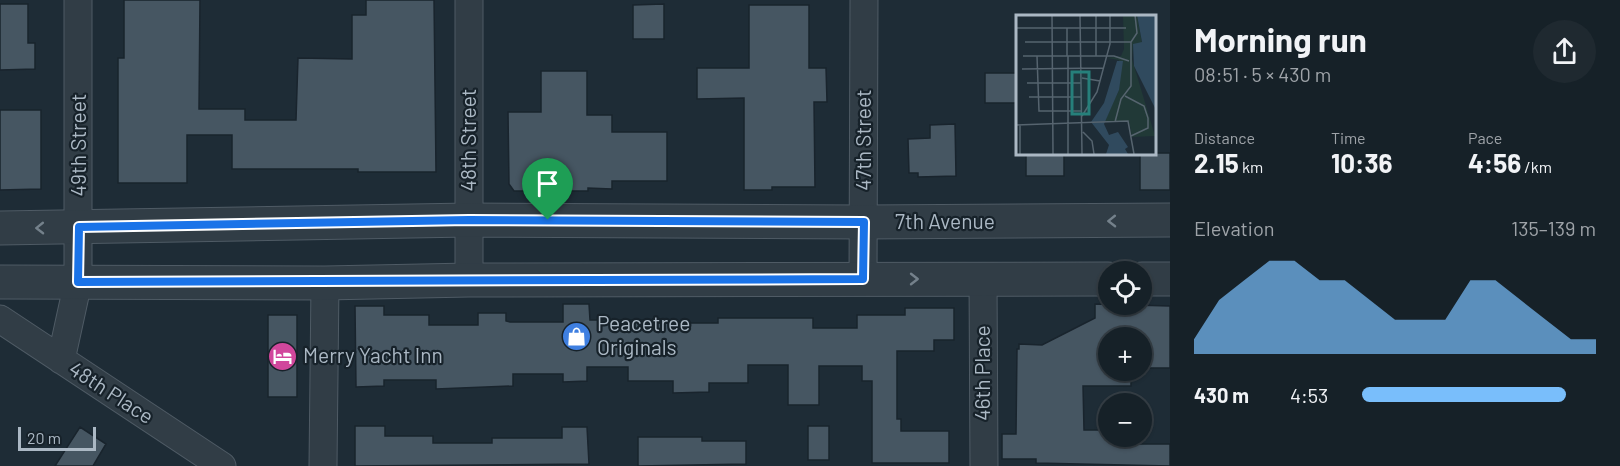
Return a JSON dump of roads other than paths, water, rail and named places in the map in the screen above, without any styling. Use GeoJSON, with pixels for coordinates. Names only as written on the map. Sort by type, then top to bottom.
{"type":"FeatureCollection","features":[{"type":"Feature","properties":{"kind":"street","name":"49th Street"},"geometry":{"type":"LineString","coordinates":[[61,360],[78,282],[78,0]]}},
{"type":"Feature","properties":{"kind":"street","name":"48th Street"},"geometry":{"type":"LineString","coordinates":[[469,0],[469,280]]}},
{"type":"Feature","properties":{"kind":"street","name":"47th Street"},"geometry":{"type":"LineString","coordinates":[[863,279],[864,0]]}},
{"type":"Feature","properties":{"kind":"street","name":"7th Avenue"},"geometry":{"type":"LineString","coordinates":[[0,228],[469,220],[864,222],[1170,220]]}},
{"type":"Feature","properties":{"kind":"street","name":"46th Place"},"geometry":{"type":"LineString","coordinates":[[983,279],[984,466]]}},
{"type":"Feature","properties":{"kind":"street"},"geometry":{"type":"LineString","coordinates":[[0,282],[325,283],[469,280],[1098,279]]}},
{"type":"Feature","properties":{"kind":"street"},"geometry":{"type":"LineString","coordinates":[[1152,279],[1170,279]]}},
{"type":"Feature","properties":{"kind":"street"},"geometry":{"type":"LineString","coordinates":[[323,466],[325,283]]}},
{"type":"Feature","properties":{"kind":"street","name":"48th Place"},"geometry":{"type":"LineString","coordinates":[[0,319],[222,466]]}},
{"type":"Feature","properties":{"kind":"place","name":"Peacetree Originals"},"geometry":{"type":"Point","coordinates":[576,336]}},
{"type":"Feature","properties":{"kind":"place","name":"Merry Yacht Inn"},"geometry":{"type":"Point","coordinates":[282,356]}}]}
